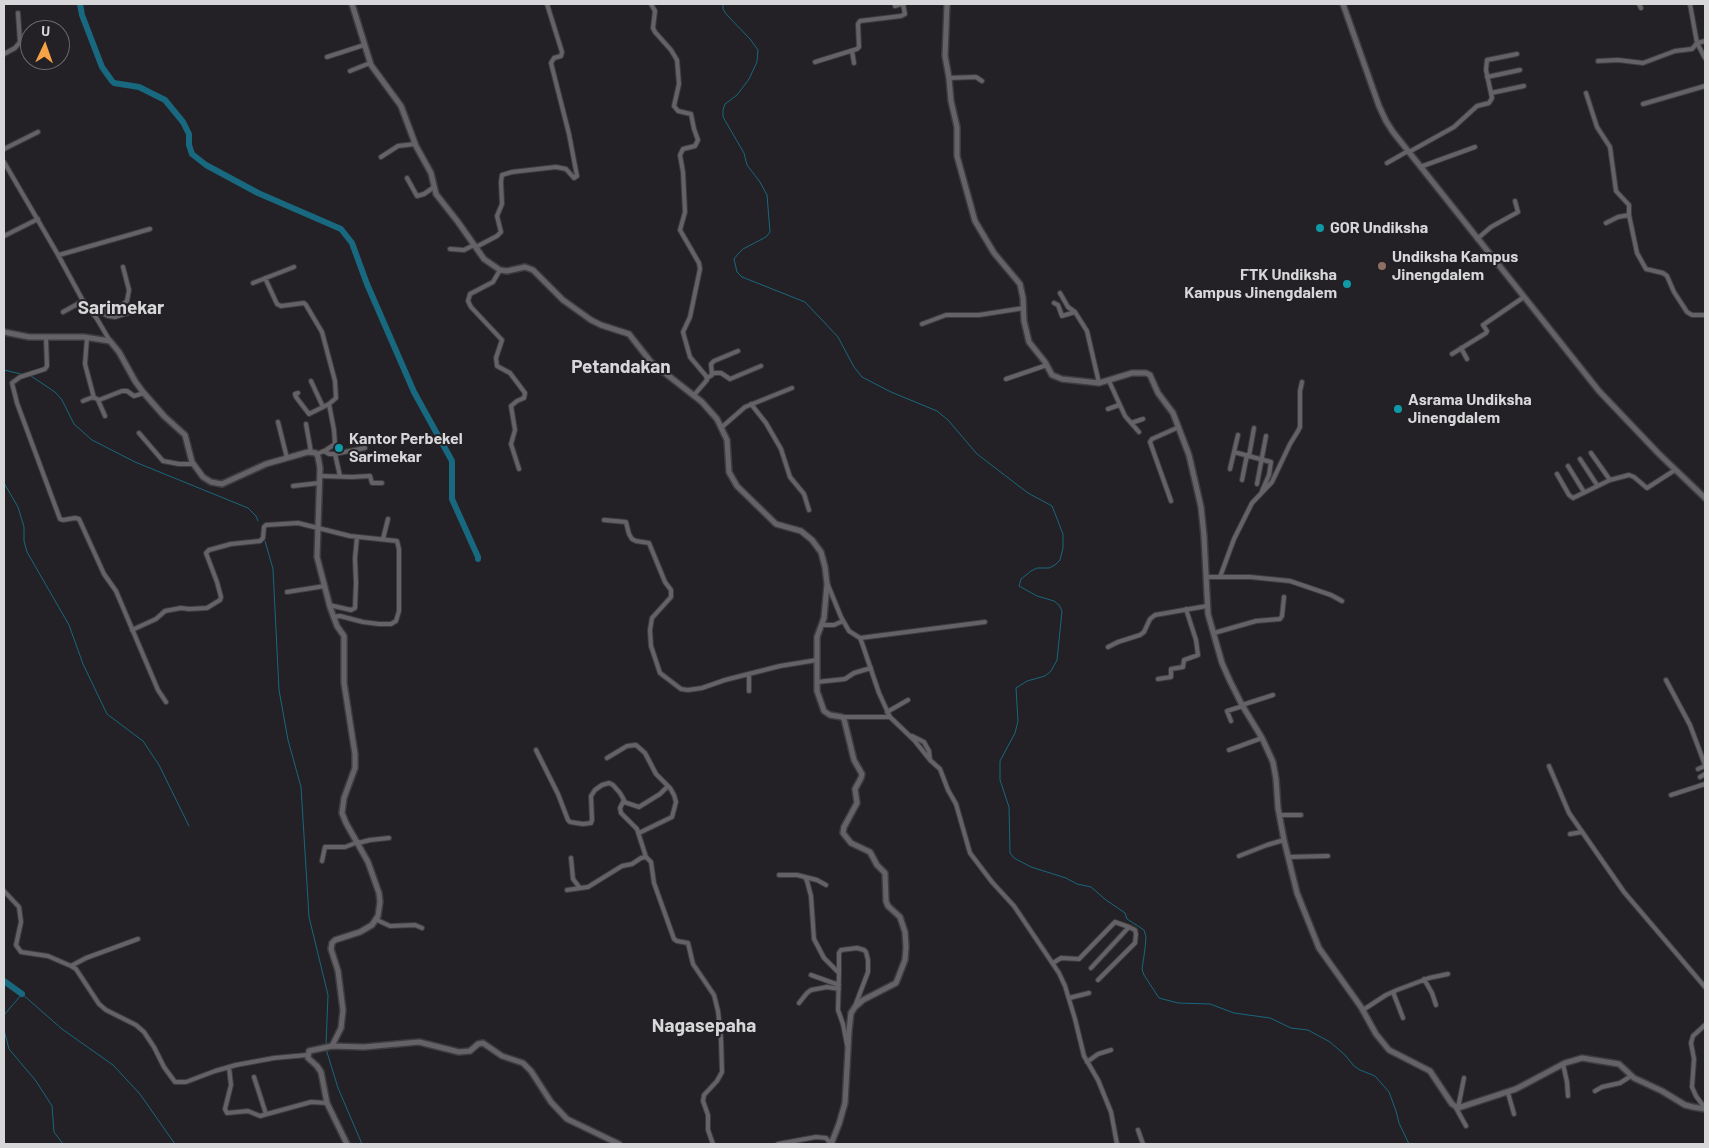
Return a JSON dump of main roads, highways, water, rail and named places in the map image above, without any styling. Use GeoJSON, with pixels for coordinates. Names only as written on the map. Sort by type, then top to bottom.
{"type":"FeatureCollection","features":[{"type":"Feature","properties":{"kind":"waterway"},"geometry":{"type":"LineString","coordinates":[[80,4],[82,15],[102,67],[112,81],[114,83],[139,87],[165,100],[183,122],[189,134],[189,145],[192,154],[206,165],[258,193],[341,229],[352,243],[367,284],[414,392],[452,461],[452,499],[478,559]]}},
{"type":"Feature","properties":{"kind":"waterway"},"geometry":{"type":"LineString","coordinates":[[723,4],[726,14],[758,50],[757,62],[749,79],[737,95],[725,104],[723,117],[744,153],[747,165],[767,195],[770,232],[766,237],[743,249],[738,254],[734,259],[737,272],[742,277],[805,302],[838,337],[854,367],[862,377],[891,392],[937,411],[948,420],[977,454],[1028,493],[1052,506],[1063,534],[1063,548],[1060,560],[1049,568],[1037,568],[1031,571],[1021,579],[1019,586],[1037,596],[1054,601],[1062,611],[1057,660],[1051,671],[1045,676],[1027,681],[1016,688],[1018,721],[1015,733],[1000,761],[1000,780],[1009,807],[1010,853],[1014,858],[1031,867],[1066,878],[1077,884],[1091,887],[1125,913],[1127,919],[1144,930],[1146,937],[1142,969],[1159,998],[1178,1003],[1210,1004],[1234,1013],[1270,1018],[1291,1028],[1308,1030],[1330,1042],[1354,1066],[1375,1076],[1389,1092],[1399,1123],[1409,1144]]}},
{"type":"Feature","properties":{"kind":"waterway"},"geometry":{"type":"LineString","coordinates":[[4,370],[21,374]]}},
{"type":"Feature","properties":{"kind":"waterway"},"geometry":{"type":"LineString","coordinates":[[31,376],[55,392],[62,400],[74,424],[92,440],[135,462],[248,508],[258,521]]}},
{"type":"Feature","properties":{"kind":"waterway"},"geometry":{"type":"LineString","coordinates":[[4,483],[18,507],[24,527],[24,541],[27,552],[69,625],[83,664],[107,714],[143,741],[159,765],[189,826]]}},
{"type":"Feature","properties":{"kind":"waterway"},"geometry":{"type":"LineString","coordinates":[[265,541],[273,569],[279,690],[288,740],[301,787],[309,917],[328,995],[326,1045]]}},
{"type":"Feature","properties":{"kind":"waterway"},"geometry":{"type":"LineString","coordinates":[[4,981],[22,994]]}},
{"type":"Feature","properties":{"kind":"waterway"},"geometry":{"type":"LineString","coordinates":[[4,1021],[4,1015],[22,994],[62,1029],[113,1065],[140,1094],[175,1144]]}},
{"type":"Feature","properties":{"kind":"waterway"},"geometry":{"type":"LineString","coordinates":[[4,1030],[9,1049],[36,1081],[52,1106],[54,1132],[63,1144]]}},
{"type":"Feature","properties":{"kind":"waterway"},"geometry":{"type":"LineString","coordinates":[[326,1049],[338,1088],[362,1144]]}},
{"type":"Feature","properties":{"kind":"place","name":"GOR Undiksha"},"geometry":{"type":"Point","coordinates":[1320,228]}},
{"type":"Feature","properties":{"kind":"place","name":"Undiksha Kampus Jinengdalem"},"geometry":{"type":"Point","coordinates":[1382,266]}},
{"type":"Feature","properties":{"kind":"place","name":"FTK Undiksha Kampus Jinengdalem"},"geometry":{"type":"Point","coordinates":[1347,284]}},
{"type":"Feature","properties":{"kind":"place","name":"Asrama Undiksha Jinengdalem"},"geometry":{"type":"Point","coordinates":[1398,409]}},
{"type":"Feature","properties":{"kind":"place","name":"Kantor Perbekel Sarimekar"},"geometry":{"type":"Point","coordinates":[339,448]}},
{"type":"Feature","properties":{"kind":"district","name":"Sarimekar"},"geometry":{"type":"Point","coordinates":[121,308]}},
{"type":"Feature","properties":{"kind":"district","name":"Petandakan"},"geometry":{"type":"Point","coordinates":[621,367]}},
{"type":"Feature","properties":{"kind":"district","name":"Nagasepaha"},"geometry":{"type":"Point","coordinates":[704,1026]}}]}
